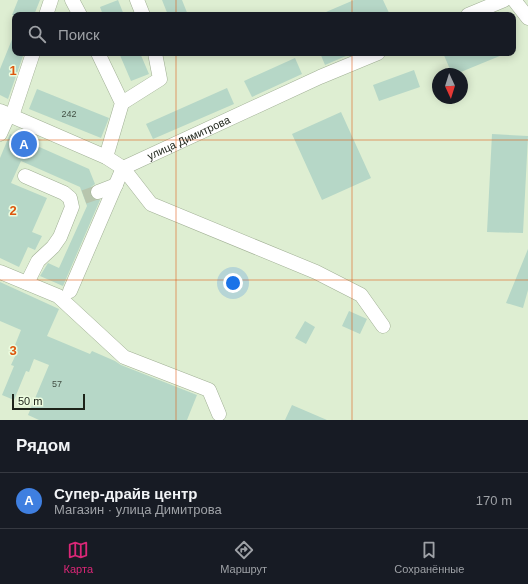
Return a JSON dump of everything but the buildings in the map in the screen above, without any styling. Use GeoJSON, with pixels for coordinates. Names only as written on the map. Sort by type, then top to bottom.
{"type":"FeatureCollection","features":[{"type":"Feature","properties":{"kind":"street"},"geometry":{"type":"LineString","coordinates":[[47,12],[51,0]]}},
{"type":"Feature","properties":{"kind":"street"},"geometry":{"type":"LineString","coordinates":[[72,0],[78,12]]}},
{"type":"Feature","properties":{"kind":"street"},"geometry":{"type":"LineString","coordinates":[[137,0],[142,12]]}},
{"type":"Feature","properties":{"kind":"street"},"geometry":{"type":"LineString","coordinates":[[475,12],[504,0]]}},
{"type":"Feature","properties":{"kind":"street"},"geometry":{"type":"LineString","coordinates":[[514,0],[528,18]]}},
{"type":"Feature","properties":{"kind":"street"},"geometry":{"type":"LineString","coordinates":[[0,134],[32,56]]}},
{"type":"Feature","properties":{"kind":"street"},"geometry":{"type":"LineString","coordinates":[[99,56],[122,103]]}},
{"type":"Feature","properties":{"kind":"street"},"geometry":{"type":"LineString","coordinates":[[106,157],[122,103],[160,79],[156,56]]}},
{"type":"Feature","properties":{"kind":"street","name":"улица Димитрова"},"geometry":{"type":"LineString","coordinates":[[123,168],[371,56]]}},
{"type":"Feature","properties":{"kind":"street"},"geometry":{"type":"LineString","coordinates":[[7,114],[106,157],[123,168],[151,204],[316,272],[361,295],[383,326]]}},
{"type":"Feature","properties":{"kind":"street"},"geometry":{"type":"LineString","coordinates":[[70,291],[123,168]]}},
{"type":"Feature","properties":{"kind":"street"},"geometry":{"type":"LineString","coordinates":[[25,176],[77,199],[60,237],[36,264],[27,283]]}},
{"type":"Feature","properties":{"kind":"street"},"geometry":{"type":"LineString","coordinates":[[98,192],[116,184]]}},
{"type":"Feature","properties":{"kind":"street"},"geometry":{"type":"LineString","coordinates":[[0,272],[58,296],[124,357],[209,390],[219,414]]}},
{"type":"Feature","properties":{"kind":"tunnel"},"geometry":{"type":"LineString","coordinates":[[84,197],[98,192]]}},
{"type":"Feature","properties":{"kind":"place","name":"Супер-драйв центр"},"geometry":{"type":"Point","coordinates":[24,144]}}]}
